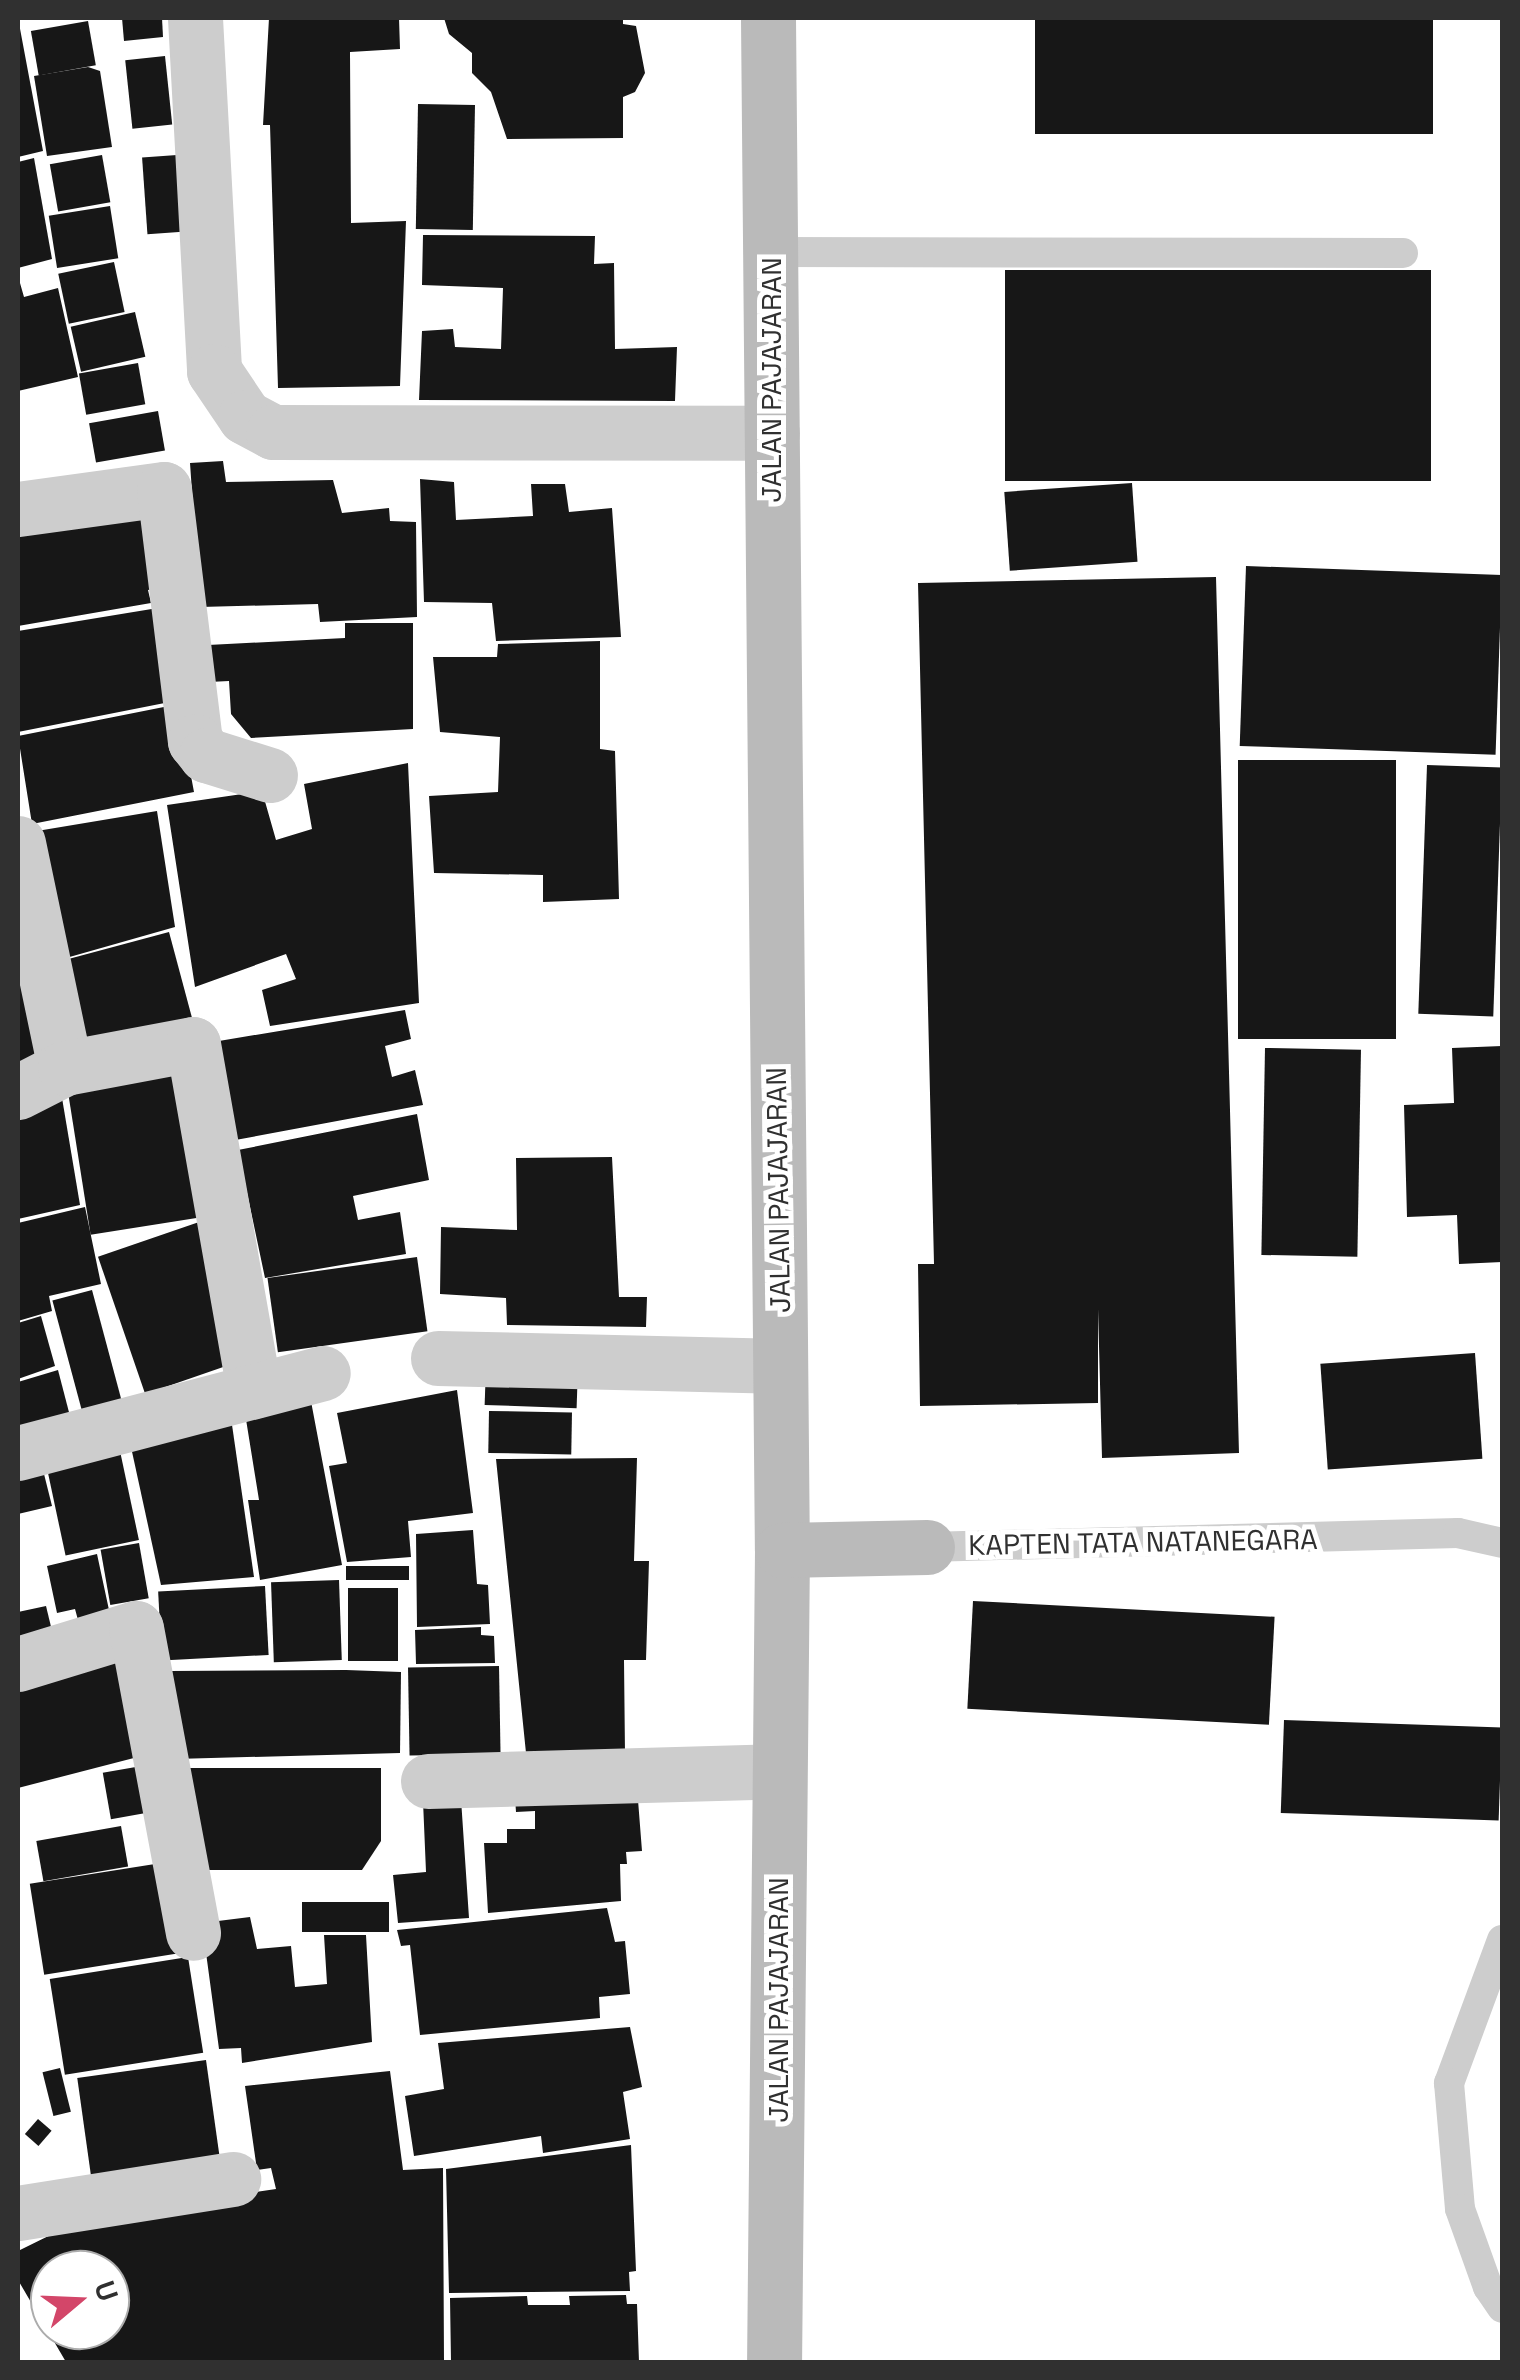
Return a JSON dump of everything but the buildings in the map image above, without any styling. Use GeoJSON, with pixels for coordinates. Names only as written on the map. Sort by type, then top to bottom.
{"type":"FeatureCollection","features":[{"type":"Feature","properties":{"kind":"main road","name":"JALAN PAJAJARAN"},"geometry":{"type":"LineString","coordinates":[[768,18],[782,1550],[774,2362]]}},
{"type":"Feature","properties":{"kind":"main road","name":"KAPTEN TATA NATANEGARA"},"geometry":{"type":"LineString","coordinates":[[782,1550],[927,1547]]}},
{"type":"Feature","properties":{"kind":"street"},"geometry":{"type":"LineString","coordinates":[[195,18],[214,372],[245,417],[274,432],[772,433]]}},
{"type":"Feature","properties":{"kind":"street"},"geometry":{"type":"LineString","coordinates":[[18,508],[164,489],[195,741],[206,754],[270,775]]}},
{"type":"Feature","properties":{"kind":"street"},"geometry":{"type":"LineString","coordinates":[[18,842],[41,1080],[194,1044],[254,1391]]}},
{"type":"Feature","properties":{"kind":"street"},"geometry":{"type":"LineString","coordinates":[[438,1358],[780,1366]]}},
{"type":"Feature","properties":{"kind":"street"},"geometry":{"type":"LineString","coordinates":[[18,1453],[324,1373]]}},
{"type":"Feature","properties":{"kind":"street"},"geometry":{"type":"LineString","coordinates":[[18,1664],[136,1628],[193,1933]]}},
{"type":"Feature","properties":{"kind":"street"},"geometry":{"type":"LineString","coordinates":[[428,1781],[779,1772]]}},
{"type":"Feature","properties":{"kind":"street"},"geometry":{"type":"LineString","coordinates":[[18,2213],[233,2179]]}},
{"type":"Feature","properties":{"kind":"lane"},"geometry":{"type":"LineString","coordinates":[[770,252],[1404,253]]}},
{"type":"Feature","properties":{"kind":"lane","name":"KAPTEN TATA NATANEGARA"},"geometry":{"type":"LineString","coordinates":[[927,1547],[1458,1533],[1502,1543]]}},
{"type":"Feature","properties":{"kind":"lane"},"geometry":{"type":"LineString","coordinates":[[1502,1940],[1449,2083],[1449,2102],[1460,2209],[1488,2288],[1502,2308]]}}]}
